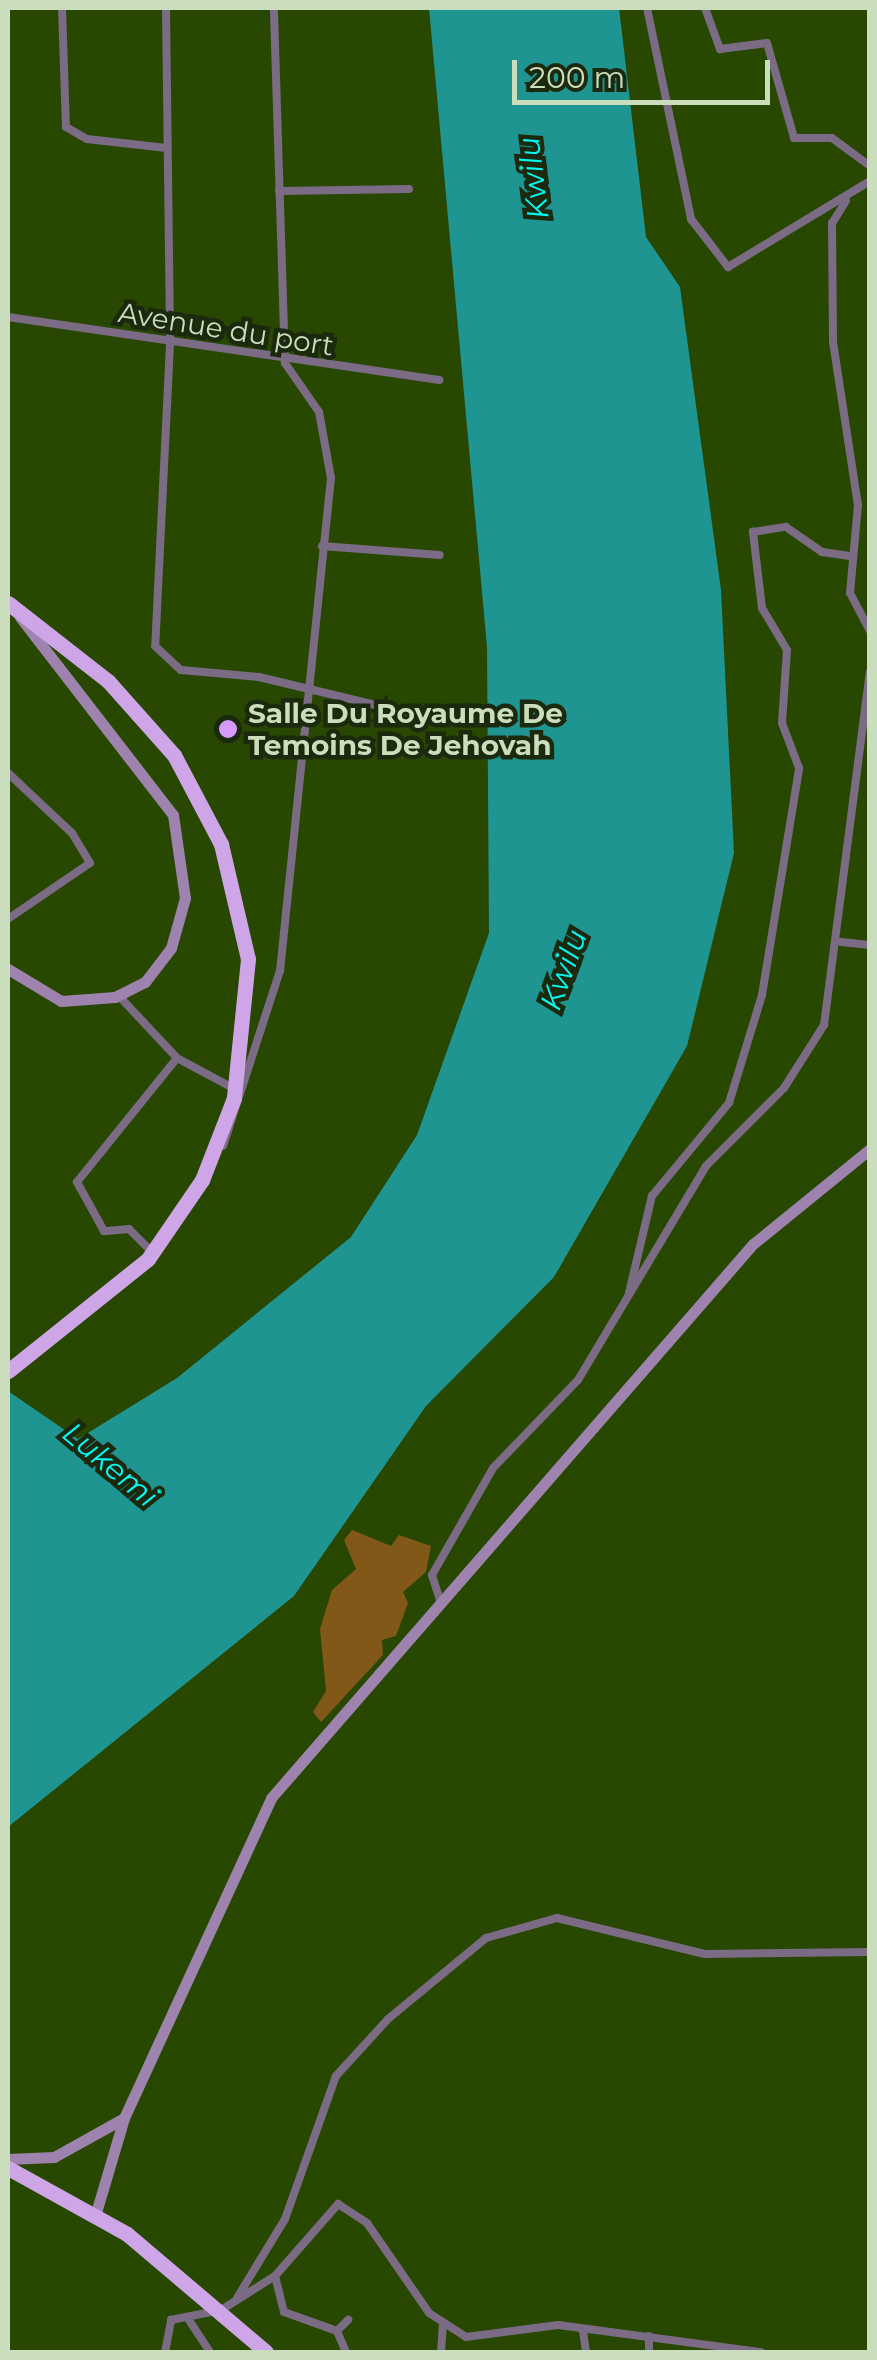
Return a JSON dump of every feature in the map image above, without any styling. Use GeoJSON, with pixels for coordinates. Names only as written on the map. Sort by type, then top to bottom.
{"type":"FeatureCollection","features":[{"type":"Feature","properties":{"kind":"highway"},"geometry":{"type":"LineString","coordinates":[[8,1371],[154,1253],[202,1180],[235,1089],[248,959],[206,808],[141,712],[12,608]]}},
{"type":"Feature","properties":{"kind":"highway"},"geometry":{"type":"LineString","coordinates":[[8,2168],[95,2216],[220,2310],[266,2352]]}},
{"type":"Feature","properties":{"kind":"main road"},"geometry":{"type":"LineString","coordinates":[[8,969],[61,1002],[118,995],[144,982],[172,948],[185,898],[173,816],[12,608]]}},
{"type":"Feature","properties":{"kind":"main road"},"geometry":{"type":"LineString","coordinates":[[95,2216],[124,2118],[272,1798],[753,1244],[870,1150]]}},
{"type":"Feature","properties":{"kind":"main road"},"geometry":{"type":"LineString","coordinates":[[8,2159],[54,2157],[124,2118]]}},
{"type":"Feature","properties":{"kind":"street"},"geometry":{"type":"LineString","coordinates":[[62,8],[66,127],[88,139],[166,148]]}},
{"type":"Feature","properties":{"kind":"street"},"geometry":{"type":"LineString","coordinates":[[166,8],[170,344],[156,646],[181,670],[311,689],[450,723]]}},
{"type":"Feature","properties":{"kind":"street"},"geometry":{"type":"LineString","coordinates":[[202,1180],[240,1108],[271,1016],[311,689],[332,445],[284,363],[274,8]]}},
{"type":"Feature","properties":{"kind":"street"},"geometry":{"type":"LineString","coordinates":[[646,8],[692,219],[728,267],[735,270],[765,237],[792,236],[870,182]]}},
{"type":"Feature","properties":{"kind":"street"},"geometry":{"type":"LineString","coordinates":[[705,8],[720,49],[767,42],[794,138],[832,138],[870,166]]}},
{"type":"Feature","properties":{"kind":"street"},"geometry":{"type":"LineString","coordinates":[[279,191],[409,189]]}},
{"type":"Feature","properties":{"kind":"street"},"geometry":{"type":"LineString","coordinates":[[847,199],[832,222],[832,322],[858,505],[851,598],[870,631]]}},
{"type":"Feature","properties":{"kind":"street","name":"Avenue du port"},"geometry":{"type":"LineString","coordinates":[[8,318],[284,363],[439,380]]}},
{"type":"Feature","properties":{"kind":"street"},"geometry":{"type":"LineString","coordinates":[[630,1297],[652,1196],[729,1102],[762,995],[798,768],[782,723],[787,650],[762,608],[752,532],[786,527],[822,552],[852,556]]}},
{"type":"Feature","properties":{"kind":"street"},"geometry":{"type":"LineString","coordinates":[[322,546],[440,555]]}},
{"type":"Feature","properties":{"kind":"street"},"geometry":{"type":"LineString","coordinates":[[440,1600],[432,1575],[493,1468],[578,1380],[706,1166],[784,1088],[824,1025],[841,942],[870,672]]}},
{"type":"Feature","properties":{"kind":"street"},"geometry":{"type":"LineString","coordinates":[[8,773],[72,833],[90,862],[8,919]]}},
{"type":"Feature","properties":{"kind":"street"},"geometry":{"type":"LineString","coordinates":[[841,942],[870,945]]}},
{"type":"Feature","properties":{"kind":"street"},"geometry":{"type":"LineString","coordinates":[[118,995],[177,1058],[235,1089]]}},
{"type":"Feature","properties":{"kind":"street"},"geometry":{"type":"LineString","coordinates":[[154,1253],[129,1229],[104,1231],[77,1182],[177,1058]]}},
{"type":"Feature","properties":{"kind":"street"},"geometry":{"type":"LineString","coordinates":[[237,2298],[284,2219],[336,2076],[388,2019],[486,1938],[557,1918],[704,1954],[870,1952]]}},
{"type":"Feature","properties":{"kind":"street"},"geometry":{"type":"LineString","coordinates":[[164,2352],[166,2327],[187,2317],[220,2310],[274,2276],[328,2209],[346,2206],[444,2324],[466,2338],[533,2325],[761,2352]]}},
{"type":"Feature","properties":{"kind":"street"},"geometry":{"type":"LineString","coordinates":[[274,2276],[278,2307],[337,2331],[346,2352]]}},
{"type":"Feature","properties":{"kind":"street"},"geometry":{"type":"LineString","coordinates":[[187,2317],[210,2352]]}},
{"type":"Feature","properties":{"kind":"street"},"geometry":{"type":"LineString","coordinates":[[337,2331],[348,2320]]}},
{"type":"Feature","properties":{"kind":"street"},"geometry":{"type":"LineString","coordinates":[[440,2352],[444,2324]]}},
{"type":"Feature","properties":{"kind":"street"},"geometry":{"type":"LineString","coordinates":[[583,2331],[586,2352]]}},
{"type":"Feature","properties":{"kind":"street"},"geometry":{"type":"LineString","coordinates":[[649,2336],[649,2352]]}},
{"type":"Feature","properties":{"kind":"street"},"geometry":{"type":"LineString","coordinates":[[466,2338],[468,2352]]}},
{"type":"Feature","properties":{"kind":"street"},"geometry":{"type":"LineString","coordinates":[[701,2342],[701,2352]]}},
{"type":"Feature","properties":{"kind":"shaded area"},"geometry":{"type":"Polygon","coordinates":[[[352,1530],[391,1546],[399,1535],[431,1546],[426,1572],[403,1592],[408,1603],[396,1636],[382,1640],[383,1655],[321,1722],[313,1712],[326,1691],[320,1629],[332,1590],[356,1569],[344,1540],[352,1530]]]}},
{"type":"Feature","properties":{"kind":"water"},"geometry":{"type":"Polygon","coordinates":[[[429,8],[619,8],[646,237],[680,287],[721,590],[734,853],[687,1046],[554,1277],[426,1406],[294,1596],[8,1827],[8,1391],[78,1439],[177,1378],[351,1237],[417,1135],[489,933],[487,647],[429,8]]]}},
{"type":"Feature","properties":{"kind":"place","name":"Salle Du Royaume De Temoins De Jehovah"},"geometry":{"type":"Point","coordinates":[228,729]}},
{"type":"Feature","properties":{"kind":"water label","name":"Kwilu"},"geometry":{"type":"Point","coordinates":[534,178]}},
{"type":"Feature","properties":{"kind":"water label","name":"Kwilu"},"geometry":{"type":"Point","coordinates":[564,970]}},
{"type":"Feature","properties":{"kind":"water label","name":"Lukemi"},"geometry":{"type":"Point","coordinates":[110,1465]}}]}
